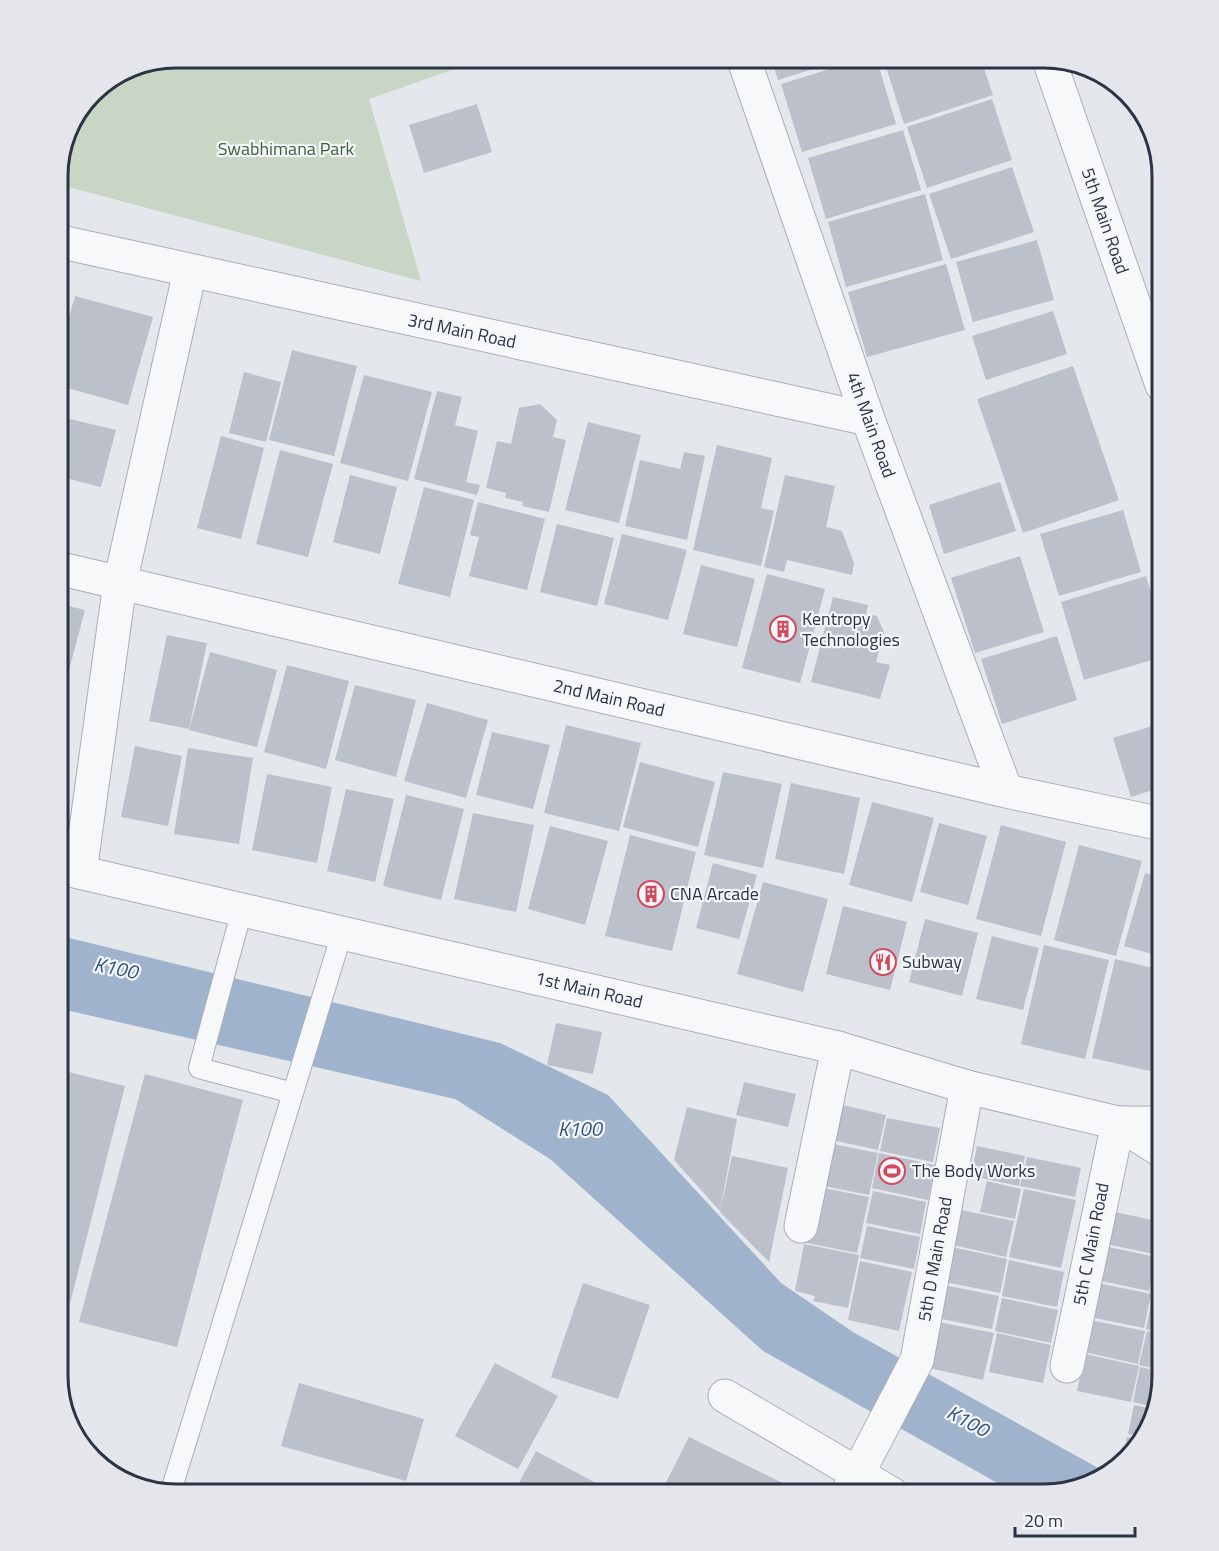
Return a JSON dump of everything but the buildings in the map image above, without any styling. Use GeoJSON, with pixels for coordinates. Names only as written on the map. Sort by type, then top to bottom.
{"type":"FeatureCollection","features":[{"type":"Feature","properties":{"kind":"street","name":"4th Main Road"},"geometry":{"type":"LineString","coordinates":[[747,68],[868,419],[1006,791]]}},
{"type":"Feature","properties":{"kind":"street","name":"5th Main Road"},"geometry":{"type":"LineString","coordinates":[[1052,68],[1152,356]]}},
{"type":"Feature","properties":{"kind":"street","name":"3rd Main Road"},"geometry":{"type":"LineString","coordinates":[[68,243],[868,419]]}},
{"type":"Feature","properties":{"kind":"street"},"geometry":{"type":"LineString","coordinates":[[68,870],[120,583],[190,271]]}},
{"type":"Feature","properties":{"kind":"street","name":"2nd Main Road"},"geometry":{"type":"LineString","coordinates":[[68,571],[1006,791],[1152,822]]}},
{"type":"Feature","properties":{"kind":"street","name":"1st Main Road"},"geometry":{"type":"LineString","coordinates":[[68,870],[838,1048],[967,1087],[1118,1123],[1152,1123]]}},
{"type":"Feature","properties":{"kind":"street"},"geometry":{"type":"LineString","coordinates":[[801,1226],[838,1048]]}},
{"type":"Feature","properties":{"kind":"street","name":"5th D Main Road"},"geometry":{"type":"LineString","coordinates":[[854,1484],[917,1360],[967,1087]]}},
{"type":"Feature","properties":{"kind":"street","name":"1st Main Road"},"geometry":{"type":"LineString","coordinates":[[1118,1123],[1152,1145]]}},
{"type":"Feature","properties":{"kind":"street","name":"5th C Main Road"},"geometry":{"type":"LineString","coordinates":[[1067,1366],[1118,1123]]}},
{"type":"Feature","properties":{"kind":"street"},"geometry":{"type":"LineString","coordinates":[[724,1396],[852,1484]]}},
{"type":"Feature","properties":{"kind":"lane"},"geometry":{"type":"LineString","coordinates":[[242,910],[199,1068],[293,1093]]}},
{"type":"Feature","properties":{"kind":"lane"},"geometry":{"type":"LineString","coordinates":[[173,1484],[342,933]]}},
{"type":"Feature","properties":{"kind":"green space","name":"Swabhimana Park"},"geometry":{"type":"Polygon","coordinates":[[[162,68],[458,68],[369,99],[421,281],[68,187],[71,148],[76,134],[94,104],[110,90],[134,76],[162,68]]]}},
{"type":"Feature","properties":{"kind":"water","name":"K100"},"geometry":{"type":"Polygon","coordinates":[[[68,938],[500,1043],[608,1095],[781,1283],[853,1332],[1098,1468],[1078,1478],[1057,1483],[999,1484],[763,1351],[550,1159],[455,1099],[68,1011],[68,938]]]}},
{"type":"Feature","properties":{"kind":"place","name":"Kentropy Technologies"},"geometry":{"type":"Point","coordinates":[783,629]}},
{"type":"Feature","properties":{"kind":"place","name":"CNA Arcade"},"geometry":{"type":"Point","coordinates":[651,894]}},
{"type":"Feature","properties":{"kind":"place","name":"Subway"},"geometry":{"type":"Point","coordinates":[883,962]}},
{"type":"Feature","properties":{"kind":"place","name":"The Body Works"},"geometry":{"type":"Point","coordinates":[892,1171]}}]}
